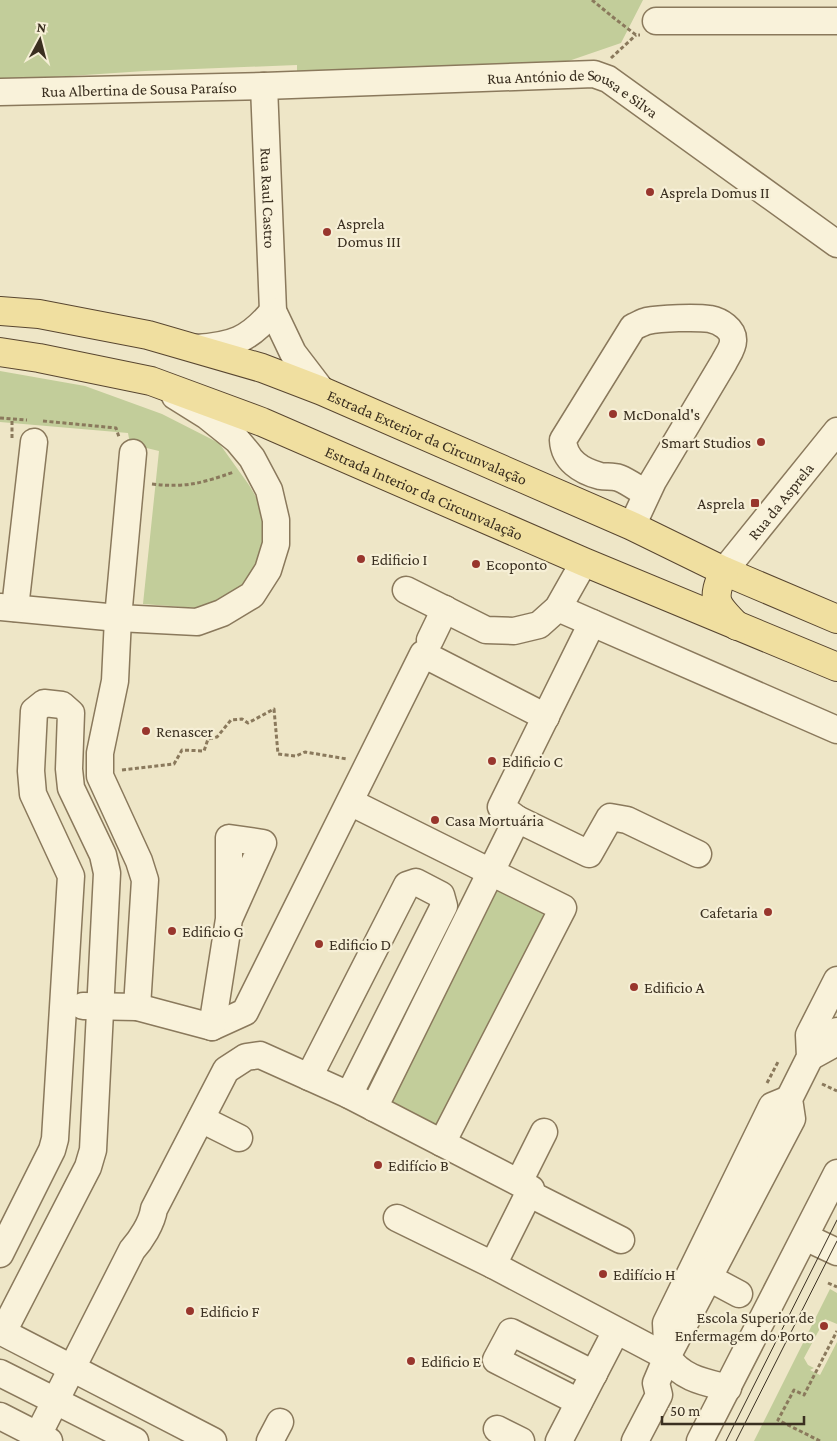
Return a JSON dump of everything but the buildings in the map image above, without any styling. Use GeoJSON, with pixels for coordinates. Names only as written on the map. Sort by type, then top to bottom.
{"type":"FeatureCollection","features":[{"type":"Feature","properties":{"kind":"main road","name":"Estrada Exterior da Circunvalação"},"geometry":{"type":"LineString","coordinates":[[3,309],[148,335],[262,368],[322,391],[632,526],[717,567],[837,619]]}},
{"type":"Feature","properties":{"kind":"main road","name":"Estrada Interior da Circunvalação"},"geometry":{"type":"LineString","coordinates":[[0,352],[151,381],[262,422],[584,562],[837,667]]}},
{"type":"Feature","properties":{"kind":"main road"},"geometry":{"type":"LineString","coordinates":[[680,602],[702,592],[709,585],[717,567]]}},
{"type":"Feature","properties":{"kind":"main road"},"geometry":{"type":"LineString","coordinates":[[717,567],[718,584],[716,597],[720,609],[738,627]]}},
{"type":"Feature","properties":{"kind":"street"},"geometry":{"type":"LineString","coordinates":[[646,28],[837,22]]}},
{"type":"Feature","properties":{"kind":"street","name":"Rua António de Sousa e Silva"},"geometry":{"type":"LineString","coordinates":[[264,86],[594,74],[608,78],[837,244]]}},
{"type":"Feature","properties":{"kind":"street","name":"Rua Albertina de Sousa Paraíso"},"geometry":{"type":"LineString","coordinates":[[7,92],[264,86]]}},
{"type":"Feature","properties":{"kind":"street","name":"Rua Raul Castro"},"geometry":{"type":"LineString","coordinates":[[264,86],[273,311],[293,353],[322,391]]}},
{"type":"Feature","properties":{"kind":"street"},"geometry":{"type":"LineString","coordinates":[[195,348],[230,343],[248,336],[260,327],[273,311]]}},
{"type":"Feature","properties":{"kind":"street"},"geometry":{"type":"LineString","coordinates":[[632,526],[650,487],[724,362],[733,342],[733,335],[728,328],[718,322],[709,319],[679,319],[647,321],[633,327],[563,440],[564,450],[568,458],[585,471],[650,487]]}},
{"type":"Feature","properties":{"kind":"street"},"geometry":{"type":"LineString","coordinates":[[34,428],[8,607],[118,618],[197,622],[222,613],[252,595],[268,570],[276,544],[276,520],[269,490],[252,458],[236,440],[207,416],[151,381]]}},
{"type":"Feature","properties":{"kind":"street","name":"Rua da Asprela"},"geometry":{"type":"LineString","coordinates":[[717,567],[739,551],[837,431]]}},
{"type":"Feature","properties":{"kind":"street"},"geometry":{"type":"LineString","coordinates":[[133,452],[118,618],[115,681],[100,753],[100,776],[139,861],[145,880],[138,1007]]}},
{"type":"Feature","properties":{"kind":"street"},"geometry":{"type":"LineString","coordinates":[[406,590],[486,630],[514,631],[539,625],[558,608],[584,562]]}},
{"type":"Feature","properties":{"kind":"street"},"geometry":{"type":"LineString","coordinates":[[558,608],[837,730]]}},
{"type":"Feature","properties":{"kind":"street"},"geometry":{"type":"LineString","coordinates":[[63,1005],[138,1007],[212,1027],[244,1012],[445,609]]}},
{"type":"Feature","properties":{"kind":"street"},"geometry":{"type":"LineString","coordinates":[[592,623],[501,807],[517,819],[589,854],[610,817],[627,820],[698,854]]}},
{"type":"Feature","properties":{"kind":"street"},"geometry":{"type":"LineString","coordinates":[[426,647],[486,670],[486,687],[546,717]]}},
{"type":"Feature","properties":{"kind":"street"},"geometry":{"type":"LineString","coordinates":[[0,1254],[52,1150],[54,1139],[71,876],[33,794],[31,771],[34,711],[44,703],[62,705],[71,713],[70,788],[103,855],[107,872],[93,1150],[88,1167],[10,1296],[2,1332],[213,1441]]}},
{"type":"Feature","properties":{"kind":"street"},"geometry":{"type":"LineString","coordinates":[[350,802],[563,908],[442,1143]]}},
{"type":"Feature","properties":{"kind":"street"},"geometry":{"type":"LineString","coordinates":[[374,1108],[517,819]]}},
{"type":"Feature","properties":{"kind":"street"},"geometry":{"type":"LineString","coordinates":[[309,1077],[407,885],[416,882],[441,895],[444,906],[349,1096]]}},
{"type":"Feature","properties":{"kind":"street"},"geometry":{"type":"LineString","coordinates":[[212,1027],[229,919]]}},
{"type":"Feature","properties":{"kind":"street"},"geometry":{"type":"LineString","coordinates":[[635,1441],[659,1395],[656,1383],[709,1265],[792,1118],[789,1099],[810,1057],[809,1035],[837,980]]}},
{"type":"Feature","properties":{"kind":"street"},"geometry":{"type":"LineString","coordinates":[[810,1057],[830,1046],[837,1031]]}},
{"type":"Feature","properties":{"kind":"street"},"geometry":{"type":"LineString","coordinates":[[0,1416],[41,1439],[56,1401],[132,1250],[124,1236],[138,1211],[154,1209],[226,1070],[246,1057],[260,1056],[374,1108],[621,1240]]}},
{"type":"Feature","properties":{"kind":"street"},"geometry":{"type":"LineString","coordinates":[[201,1119],[239,1138]]}},
{"type":"Feature","properties":{"kind":"street"},"geometry":{"type":"LineString","coordinates":[[493,1264],[544,1132]]}},
{"type":"Feature","properties":{"kind":"street"},"geometry":{"type":"LineString","coordinates":[[700,1441],[837,1173]]}},
{"type":"Feature","properties":{"kind":"street"},"geometry":{"type":"LineString","coordinates":[[397,1218],[493,1264],[667,1357],[675,1368],[696,1380],[728,1388]]}},
{"type":"Feature","properties":{"kind":"street"},"geometry":{"type":"LineString","coordinates":[[805,1237],[837,1252]]}},
{"type":"Feature","properties":{"kind":"street"},"geometry":{"type":"LineString","coordinates":[[709,1265],[739,1294]]}},
{"type":"Feature","properties":{"kind":"street"},"geometry":{"type":"LineString","coordinates":[[559,1441],[616,1331]]}},
{"type":"Feature","properties":{"kind":"street"},"geometry":{"type":"LineString","coordinates":[[579,1402],[496,1360],[507,1339],[511,1332],[594,1374]]}},
{"type":"Feature","properties":{"kind":"street"},"geometry":{"type":"LineString","coordinates":[[0,1373],[135,1441]]}},
{"type":"Feature","properties":{"kind":"street"},"geometry":{"type":"LineString","coordinates":[[618,1441],[645,1388],[656,1383]]}},
{"type":"Feature","properties":{"kind":"street"},"geometry":{"type":"LineString","coordinates":[[497,1429],[521,1441]]}},
{"type":"Feature","properties":{"kind":"path"},"geometry":{"type":"LineString","coordinates":[[592,0],[614,18],[646,28]]}},
{"type":"Feature","properties":{"kind":"path"},"geometry":{"type":"LineString","coordinates":[[594,74],[646,28]]}},
{"type":"Feature","properties":{"kind":"path"},"geometry":{"type":"LineString","coordinates":[[0,418],[34,428],[116,428],[122,449],[126,453],[133,452]]}},
{"type":"Feature","properties":{"kind":"path"},"geometry":{"type":"LineString","coordinates":[[151,484],[170,486],[192,485],[237,471],[252,458]]}},
{"type":"Feature","properties":{"kind":"path"},"geometry":{"type":"LineString","coordinates":[[100,768],[128,770],[174,764],[182,750],[204,751],[208,739],[217,737],[231,720],[242,719],[248,723],[274,709],[278,754],[296,756],[305,752],[327,756]]}},
{"type":"Feature","properties":{"kind":"path"},"geometry":{"type":"LineString","coordinates":[[776,1058],[782,1062]]}},
{"type":"Feature","properties":{"kind":"path"},"geometry":{"type":"LineString","coordinates":[[828,1283],[837,1287]]}},
{"type":"Feature","properties":{"kind":"path"},"geometry":{"type":"LineString","coordinates":[[820,1441],[778,1420],[794,1390],[804,1395],[837,1331]]}},
{"type":"Feature","properties":{"kind":"green space"},"geometry":{"type":"Polygon","coordinates":[[[0,0],[643,0],[621,43],[554,66],[297,74],[297,65],[145,71],[9,80],[0,79],[0,0]]]}},
{"type":"Feature","properties":{"kind":"green space"},"geometry":{"type":"Polygon","coordinates":[[[0,371],[85,386],[162,414],[219,443],[249,485],[267,516],[261,560],[248,581],[214,602],[197,608],[143,604],[159,451],[130,444],[128,433],[0,422],[0,371]]]}},
{"type":"Feature","properties":{"kind":"green space"},"geometry":{"type":"Polygon","coordinates":[[[491,872],[563,908],[442,1143],[374,1108],[491,872]]]}},
{"type":"Feature","properties":{"kind":"green space"},"geometry":{"type":"Polygon","coordinates":[[[830,1289],[837,1293],[837,1324],[825,1319],[804,1358],[808,1365],[814,1368],[810,1370],[820,1375],[837,1342],[837,1441],[754,1441],[830,1289]]]}},
{"type":"Feature","properties":{"kind":"tram line"},"geometry":{"type":"LineString","coordinates":[[726,1441],[837,1220]]}},
{"type":"Feature","properties":{"kind":"tram line"},"geometry":{"type":"LineString","coordinates":[[736,1441],[837,1241]]}},
{"type":"Feature","properties":{"kind":"place","name":"Asprela Domus II"},"geometry":{"type":"Point","coordinates":[650,192]}},
{"type":"Feature","properties":{"kind":"place","name":"Asprela Domus III"},"geometry":{"type":"Point","coordinates":[327,232]}},
{"type":"Feature","properties":{"kind":"place","name":"McDonald's"},"geometry":{"type":"Point","coordinates":[613,414]}},
{"type":"Feature","properties":{"kind":"place","name":"Smart Studios"},"geometry":{"type":"Point","coordinates":[761,442]}},
{"type":"Feature","properties":{"kind":"place","name":"Asprela"},"geometry":{"type":"Point","coordinates":[755,503]}},
{"type":"Feature","properties":{"kind":"place","name":"Edificio I"},"geometry":{"type":"Point","coordinates":[361,559]}},
{"type":"Feature","properties":{"kind":"place","name":"Ecoponto"},"geometry":{"type":"Point","coordinates":[476,564]}},
{"type":"Feature","properties":{"kind":"place","name":"Renascer"},"geometry":{"type":"Point","coordinates":[146,731]}},
{"type":"Feature","properties":{"kind":"place","name":"Edificio C"},"geometry":{"type":"Point","coordinates":[492,761]}},
{"type":"Feature","properties":{"kind":"place","name":"Casa Mortuária"},"geometry":{"type":"Point","coordinates":[435,820]}},
{"type":"Feature","properties":{"kind":"place","name":"Cafetaria"},"geometry":{"type":"Point","coordinates":[768,912]}},
{"type":"Feature","properties":{"kind":"place","name":"Edificio G"},"geometry":{"type":"Point","coordinates":[172,931]}},
{"type":"Feature","properties":{"kind":"place","name":"Edificio D"},"geometry":{"type":"Point","coordinates":[319,944]}},
{"type":"Feature","properties":{"kind":"place","name":"Edificio A"},"geometry":{"type":"Point","coordinates":[634,987]}},
{"type":"Feature","properties":{"kind":"place","name":"Edifício B"},"geometry":{"type":"Point","coordinates":[378,1165]}},
{"type":"Feature","properties":{"kind":"place","name":"Edifício H"},"geometry":{"type":"Point","coordinates":[603,1274]}},
{"type":"Feature","properties":{"kind":"place","name":"Edificio F"},"geometry":{"type":"Point","coordinates":[190,1311]}},
{"type":"Feature","properties":{"kind":"place","name":"Escola Superior de Enfermagem do Porto"},"geometry":{"type":"Point","coordinates":[824,1326]}},
{"type":"Feature","properties":{"kind":"place","name":"Edificio E"},"geometry":{"type":"Point","coordinates":[411,1361]}}]}
